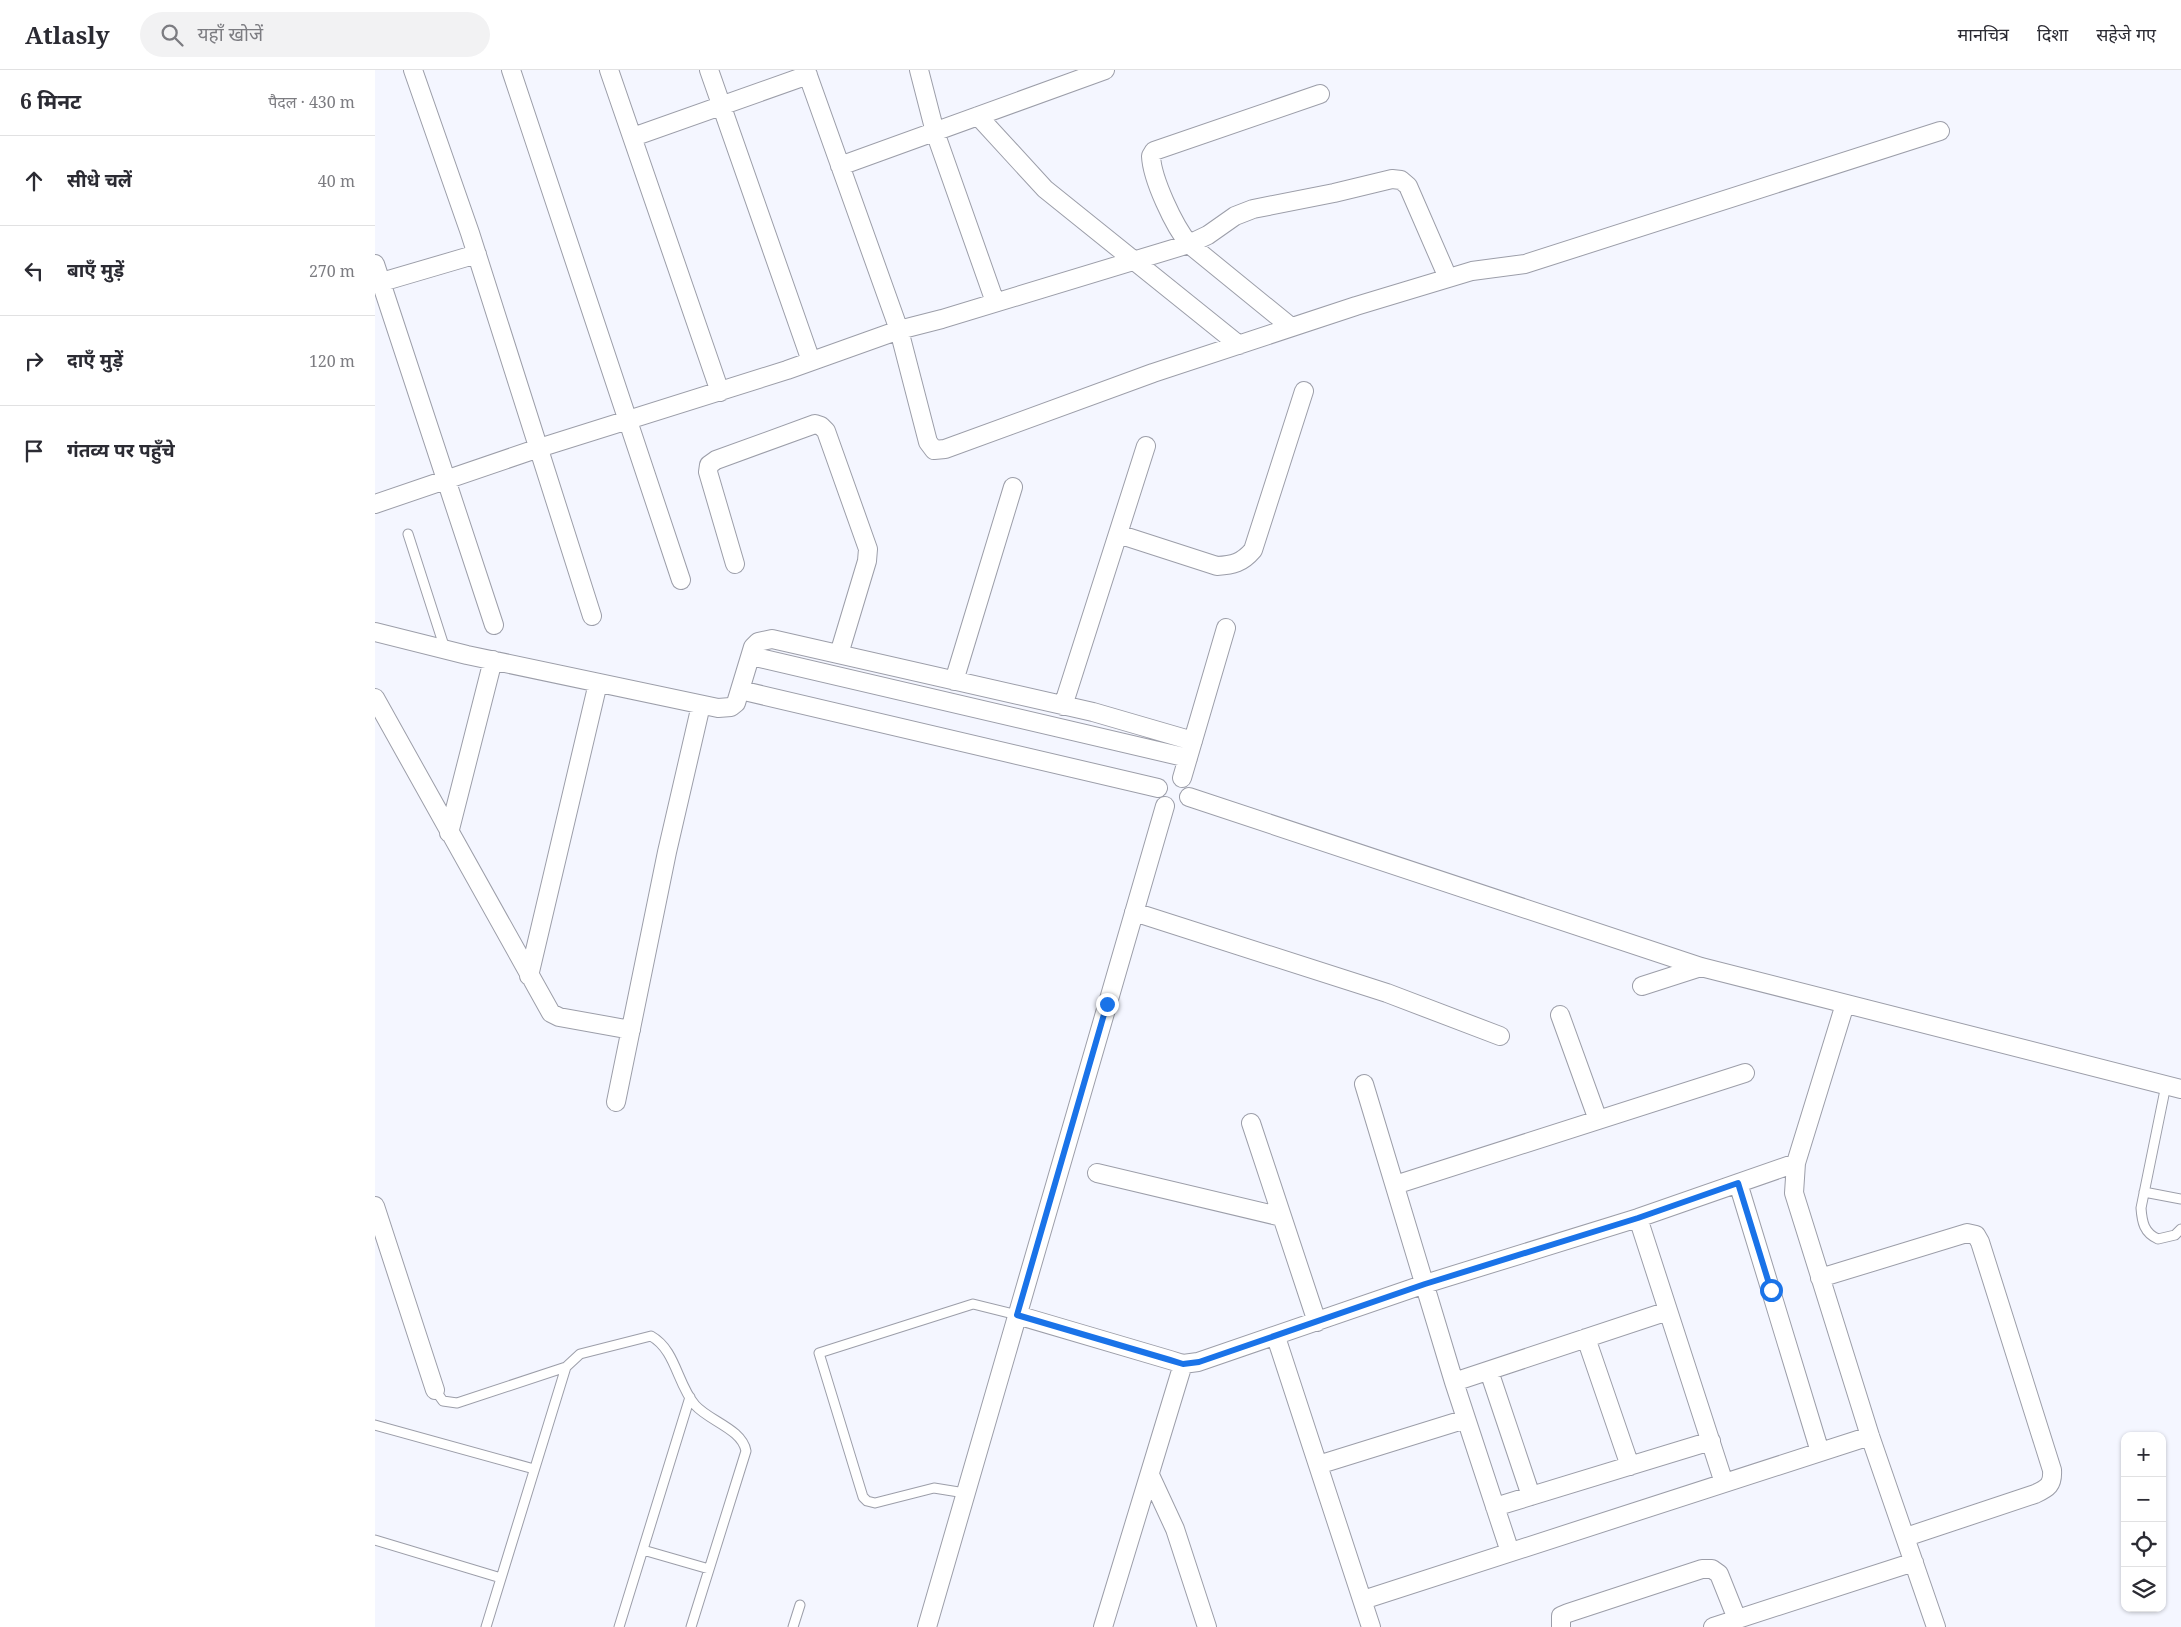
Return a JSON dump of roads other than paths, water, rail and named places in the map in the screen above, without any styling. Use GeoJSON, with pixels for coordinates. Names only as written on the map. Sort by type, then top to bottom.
{"type":"FeatureCollection","features":[{"type":"Feature","properties":{"kind":"street"},"geometry":{"type":"LineString","coordinates":[[413,70],[477,254],[592,616]]}},
{"type":"Feature","properties":{"kind":"street"},"geometry":{"type":"LineString","coordinates":[[511,70],[681,580]]}},
{"type":"Feature","properties":{"kind":"street"},"geometry":{"type":"LineString","coordinates":[[609,70],[720,392]]}},
{"type":"Feature","properties":{"kind":"street"},"geometry":{"type":"LineString","coordinates":[[709,70],[811,361]]}},
{"type":"Feature","properties":{"kind":"street"},"geometry":{"type":"LineString","coordinates":[[919,70],[935,132],[995,302]]}},
{"type":"Feature","properties":{"kind":"street"},"geometry":{"type":"LineString","coordinates":[[840,166],[1105,70]]}},
{"type":"Feature","properties":{"kind":"street"},"geometry":{"type":"LineString","coordinates":[[633,136],[807,72],[899,330],[928,442],[931,448],[939,450],[1291,328],[1472,271],[1525,264],[1940,131]]}},
{"type":"Feature","properties":{"kind":"street"},"geometry":{"type":"LineString","coordinates":[[1291,328],[1189,244],[1179,233],[1169,212],[1151,162],[1151,156],[1154,151],[1320,94]]}},
{"type":"Feature","properties":{"kind":"street"},"geometry":{"type":"LineString","coordinates":[[978,116],[1045,188],[1239,345]]}},
{"type":"Feature","properties":{"kind":"street"},"geometry":{"type":"LineString","coordinates":[[375,504],[539,448],[720,392],[899,330],[1189,244],[1208,235],[1235,216],[1253,209],[1392,179],[1401,180],[1408,186],[1448,278]]}},
{"type":"Feature","properties":{"kind":"street"},"geometry":{"type":"LineString","coordinates":[[378,283],[477,254]]}},
{"type":"Feature","properties":{"kind":"street"},"geometry":{"type":"LineString","coordinates":[[375,264],[378,283],[495,625]]}},
{"type":"Feature","properties":{"kind":"street"},"geometry":{"type":"LineString","coordinates":[[1118,534],[1217,566],[1233,565],[1245,559],[1253,550],[1304,391]]}},
{"type":"Feature","properties":{"kind":"street"},"geometry":{"type":"LineString","coordinates":[[735,564],[707,472],[709,465],[716,460],[815,424],[821,426],[826,432],[868,549],[867,561],[839,654]]}},
{"type":"Feature","properties":{"kind":"street"},"geometry":{"type":"LineString","coordinates":[[1063,706],[1146,446]]}},
{"type":"Feature","properties":{"kind":"street"},"geometry":{"type":"LineString","coordinates":[[954,681],[1013,487]]}},
{"type":"Feature","properties":{"kind":"street"},"geometry":{"type":"LineString","coordinates":[[1182,778],[1226,628]]}},
{"type":"Feature","properties":{"kind":"street"},"geometry":{"type":"LineString","coordinates":[[375,632],[493,660],[719,708],[731,707],[736,703],[751,656],[758,642],[764,639],[839,654],[1063,706],[1193,741]]}},
{"type":"Feature","properties":{"kind":"street"},"geometry":{"type":"LineString","coordinates":[[751,656],[1188,758]]}},
{"type":"Feature","properties":{"kind":"street"},"geometry":{"type":"LineString","coordinates":[[449,833],[493,660]]}},
{"type":"Feature","properties":{"kind":"street"},"geometry":{"type":"LineString","coordinates":[[529,976],[598,683]]}},
{"type":"Feature","properties":{"kind":"street"},"geometry":{"type":"LineString","coordinates":[[740,690],[1157,788]]}},
{"type":"Feature","properties":{"kind":"street"},"geometry":{"type":"LineString","coordinates":[[375,698],[551,1013],[559,1018],[631,1030]]}},
{"type":"Feature","properties":{"kind":"street"},"geometry":{"type":"LineString","coordinates":[[616,1102],[667,852],[701,705]]}},
{"type":"Feature","properties":{"kind":"street"},"geometry":{"type":"LineString","coordinates":[[1173,776],[1182,778],[1189,786],[1189,796],[1183,804],[1175,808],[1165,806],[1159,798],[1157,788],[1163,780],[1173,776]]}},
{"type":"Feature","properties":{"kind":"street"},"geometry":{"type":"LineString","coordinates":[[1189,796],[1701,967],[2174,1087]]}},
{"type":"Feature","properties":{"kind":"street"},"geometry":{"type":"LineString","coordinates":[[927,1627],[1165,806]]}},
{"type":"Feature","properties":{"kind":"street"},"geometry":{"type":"LineString","coordinates":[[1134,912],[1387,993],[1500,1036]]}},
{"type":"Feature","properties":{"kind":"street"},"geometry":{"type":"LineString","coordinates":[[1643,986],[1701,967]]}},
{"type":"Feature","properties":{"kind":"street"},"geometry":{"type":"LineString","coordinates":[[1845,1004],[1797,1163],[1794,1193],[1796,1205],[1870,1436],[1936,1627]]}},
{"type":"Feature","properties":{"kind":"street"},"geometry":{"type":"LineString","coordinates":[[1560,1015],[1598,1120]]}},
{"type":"Feature","properties":{"kind":"street"},"geometry":{"type":"LineString","coordinates":[[1395,1185],[1745,1073]]}},
{"type":"Feature","properties":{"kind":"street"},"geometry":{"type":"LineString","coordinates":[[1364,1084],[1454,1382],[1510,1552]]}},
{"type":"Feature","properties":{"kind":"street"},"geometry":{"type":"LineString","coordinates":[[1251,1123],[1317,1322]]}},
{"type":"Feature","properties":{"kind":"street"},"geometry":{"type":"LineString","coordinates":[[1017,1315],[1183,1364],[1199,1362],[1425,1284],[1638,1218],[1797,1163]]}},
{"type":"Feature","properties":{"kind":"street"},"geometry":{"type":"LineString","coordinates":[[1097,1173],[1282,1217]]}},
{"type":"Feature","properties":{"kind":"street"},"geometry":{"type":"LineString","coordinates":[[1738,1183],[1820,1452]]}},
{"type":"Feature","properties":{"kind":"street"},"geometry":{"type":"LineString","coordinates":[[375,1206],[435,1390]]}},
{"type":"Feature","properties":{"kind":"street"},"geometry":{"type":"LineString","coordinates":[[1638,1218],[1724,1483]]}},
{"type":"Feature","properties":{"kind":"street"},"geometry":{"type":"LineString","coordinates":[[1820,1278],[1967,1233],[1976,1235],[1980,1242],[2051,1470],[2052,1481],[2048,1488],[2035,1494],[1906,1537]]}},
{"type":"Feature","properties":{"kind":"street"},"geometry":{"type":"LineString","coordinates":[[1454,1382],[1668,1311]]}},
{"type":"Feature","properties":{"kind":"street"},"geometry":{"type":"LineString","coordinates":[[1276,1337],[1371,1627]]}},
{"type":"Feature","properties":{"kind":"street"},"geometry":{"type":"LineString","coordinates":[[1586,1338],[1630,1466]]}},
{"type":"Feature","properties":{"kind":"street"},"geometry":{"type":"LineString","coordinates":[[1103,1627],[1183,1364]]}},
{"type":"Feature","properties":{"kind":"street"},"geometry":{"type":"LineString","coordinates":[[1489,1371],[1531,1496]]}},
{"type":"Feature","properties":{"kind":"street"},"geometry":{"type":"LineString","coordinates":[[1318,1465],[1466,1419]]}},
{"type":"Feature","properties":{"kind":"street"},"geometry":{"type":"LineString","coordinates":[[1363,1600],[1870,1436]]}},
{"type":"Feature","properties":{"kind":"street"},"geometry":{"type":"LineString","coordinates":[[1495,1507],[1711,1441]]}},
{"type":"Feature","properties":{"kind":"street"},"geometry":{"type":"LineString","coordinates":[[1150,1475],[1175,1529],[1207,1627]]}},
{"type":"Feature","properties":{"kind":"street"},"geometry":{"type":"LineString","coordinates":[[1713,1627],[1914,1562]]}},
{"type":"Feature","properties":{"kind":"street"},"geometry":{"type":"LineString","coordinates":[[1561,1627],[1559,1622],[1561,1616],[1702,1569],[1712,1569],[1719,1574],[1737,1619]]}},
{"type":"Feature","properties":{"kind":"lane"},"geometry":{"type":"LineString","coordinates":[[408,534],[445,649]]}},
{"type":"Feature","properties":{"kind":"lane"},"geometry":{"type":"LineString","coordinates":[[2174,1087],[2144,1192],[2141,1219],[2151,1236],[2165,1238],[2175,1235],[2181,1229]]}},
{"type":"Feature","properties":{"kind":"lane"},"geometry":{"type":"LineString","coordinates":[[2144,1192],[2181,1199]]}},
{"type":"Feature","properties":{"kind":"lane"},"geometry":{"type":"LineString","coordinates":[[965,1493],[934,1488],[875,1503],[867,1502],[863,1497],[819,1353],[973,1304],[1017,1315]]}},
{"type":"Feature","properties":{"kind":"lane"},"geometry":{"type":"LineString","coordinates":[[435,1390],[443,1401],[457,1403],[567,1366],[580,1354],[651,1336],[664,1346],[695,1406],[740,1438],[746,1451],[691,1627]]}},
{"type":"Feature","properties":{"kind":"lane"},"geometry":{"type":"LineString","coordinates":[[486,1627],[567,1366]]}},
{"type":"Feature","properties":{"kind":"lane"},"geometry":{"type":"LineString","coordinates":[[619,1627],[689,1397]]}},
{"type":"Feature","properties":{"kind":"lane"},"geometry":{"type":"LineString","coordinates":[[375,1425],[534,1469]]}},
{"type":"Feature","properties":{"kind":"lane"},"geometry":{"type":"LineString","coordinates":[[375,1540],[501,1578]]}},
{"type":"Feature","properties":{"kind":"lane"},"geometry":{"type":"LineString","coordinates":[[643,1550],[709,1568]]}},
{"type":"Feature","properties":{"kind":"lane"},"geometry":{"type":"LineString","coordinates":[[793,1627],[800,1605]]}}]}
